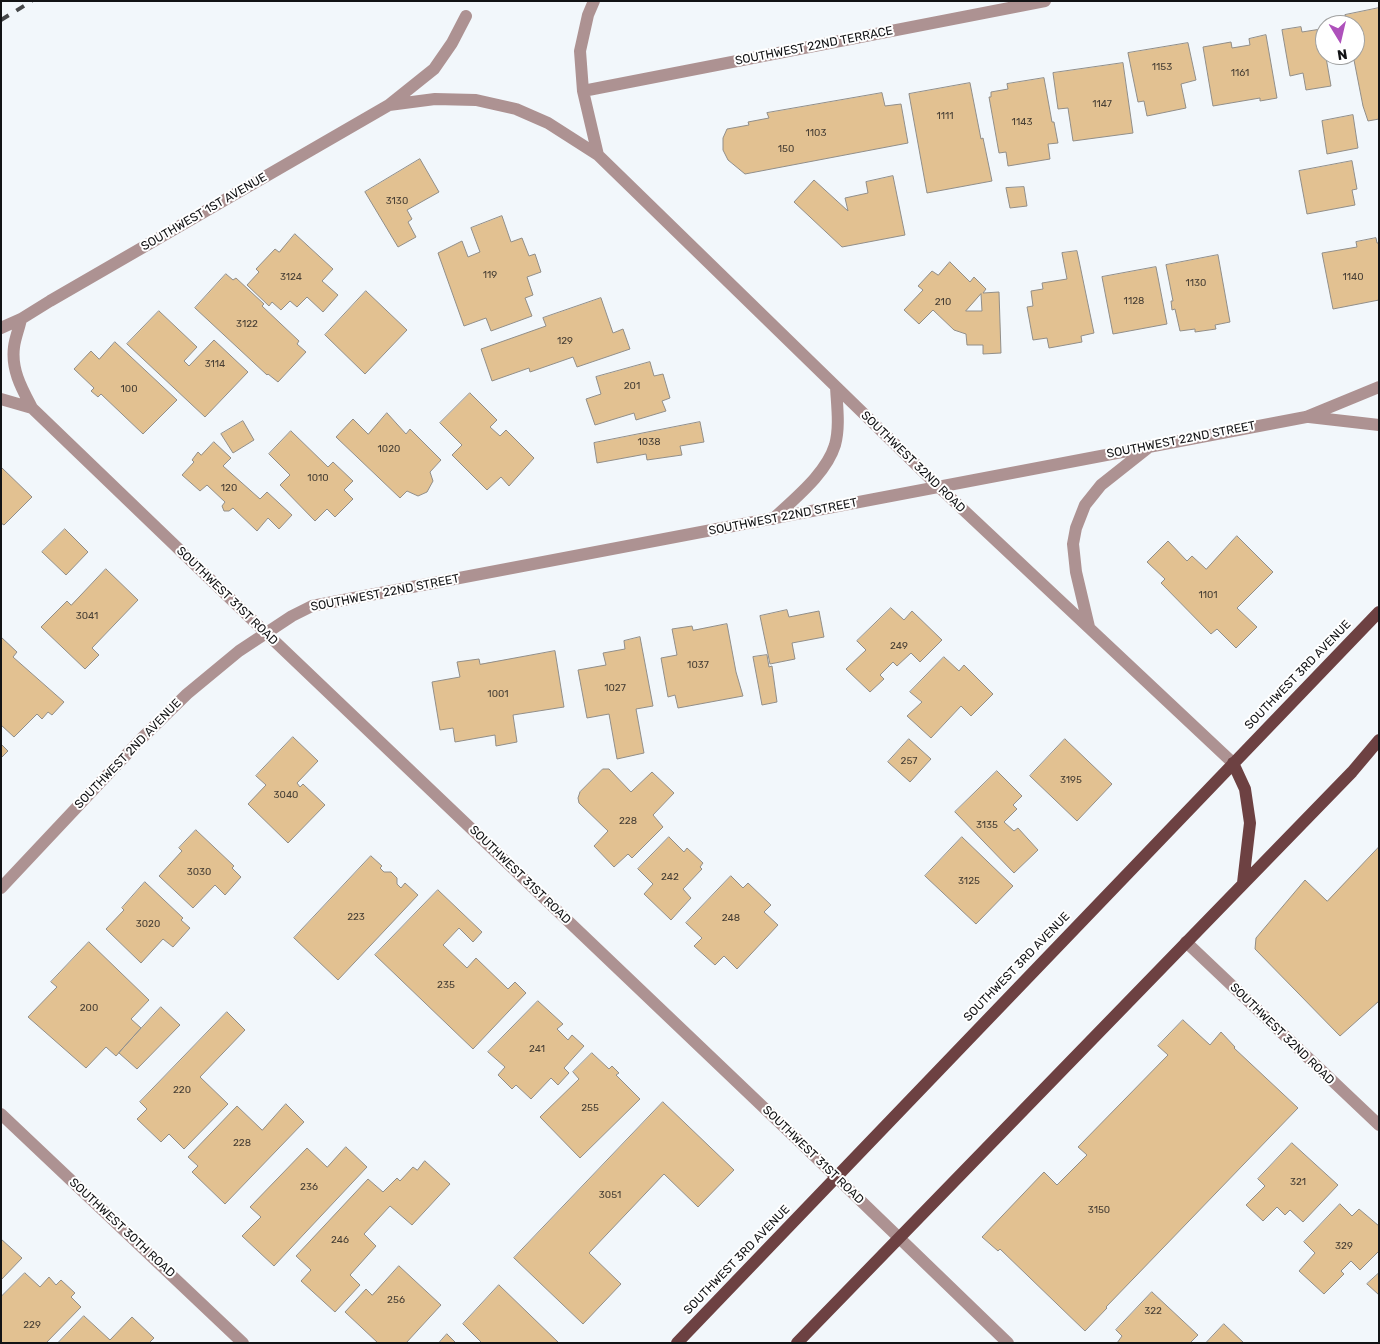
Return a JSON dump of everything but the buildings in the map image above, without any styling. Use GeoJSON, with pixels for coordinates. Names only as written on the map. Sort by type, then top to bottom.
{"type":"FeatureCollection","features":[{"type":"Feature","properties":{"kind":"main road","name":"SOUTHWEST 3RD AVENUE"},"geometry":{"type":"LineString","coordinates":[[677,1343],[1379,612]]}},
{"type":"Feature","properties":{"kind":"main road"},"geometry":{"type":"LineString","coordinates":[[797,1343],[1352,772],[1379,740]]}},
{"type":"Feature","properties":{"kind":"main road"},"geometry":{"type":"LineString","coordinates":[[1233,763],[1245,789],[1250,824],[1243,883]]}},
{"type":"Feature","properties":{"kind":"street"},"geometry":{"type":"LineString","coordinates":[[594,1],[588,15],[580,50],[583,91],[598,155]]}},
{"type":"Feature","properties":{"kind":"street","name":"SOUTHWEST 22ND TERRACE"},"geometry":{"type":"LineString","coordinates":[[583,91],[1045,1]]}},
{"type":"Feature","properties":{"kind":"street","name":"SOUTHWEST 1ST AVENUE"},"geometry":{"type":"LineString","coordinates":[[1,328],[21,320],[50,301],[389,105],[434,69],[452,43],[466,16]]}},
{"type":"Feature","properties":{"kind":"street","name":"SOUTHWEST 1ST AVENUE"},"geometry":{"type":"LineString","coordinates":[[389,105],[435,99],[476,100],[516,108],[548,123]]}},
{"type":"Feature","properties":{"kind":"street","name":"SOUTHWEST 32ND ROAD"},"geometry":{"type":"LineString","coordinates":[[548,123],[598,155],[939,487],[1233,763]]}},
{"type":"Feature","properties":{"kind":"street"},"geometry":{"type":"LineString","coordinates":[[21,320],[14,348],[15,370],[32,408]]}},
{"type":"Feature","properties":{"kind":"street"},"geometry":{"type":"LineString","coordinates":[[774,519],[818,474],[826,464],[835,445],[838,423],[836,387]]}},
{"type":"Feature","properties":{"kind":"street","name":"SOUTHWEST 22ND STREET"},"geometry":{"type":"LineString","coordinates":[[266,633],[312,606],[1306,417],[1379,387]]}},
{"type":"Feature","properties":{"kind":"street"},"geometry":{"type":"LineString","coordinates":[[1,399],[32,408]]}},
{"type":"Feature","properties":{"kind":"street","name":"SOUTHWEST 31ST ROAD"},"geometry":{"type":"LineString","coordinates":[[32,408],[836,1176],[1008,1343]]}},
{"type":"Feature","properties":{"kind":"street","name":"SOUTHWEST 22ND STREET"},"geometry":{"type":"LineString","coordinates":[[1306,417],[1379,425]]}},
{"type":"Feature","properties":{"kind":"street"},"geometry":{"type":"LineString","coordinates":[[1089,627],[1075,562],[1073,544],[1076,528],[1085,505],[1101,485],[1151,446]]}},
{"type":"Feature","properties":{"kind":"street","name":"SOUTHWEST 2ND AVENUE"},"geometry":{"type":"LineString","coordinates":[[1,888],[142,738],[187,694],[234,655],[266,633]]}},
{"type":"Feature","properties":{"kind":"street","name":"SOUTHWEST 32ND ROAD"},"geometry":{"type":"LineString","coordinates":[[1186,942],[1379,1125]]}},
{"type":"Feature","properties":{"kind":"street","name":"SOUTHWEST 30TH ROAD"},"geometry":{"type":"LineString","coordinates":[[1,1114],[243,1343]]}},
{"type":"Feature","properties":{"kind":"railway"},"geometry":{"type":"LineString","coordinates":[[1,20],[32,1]]}}]}
